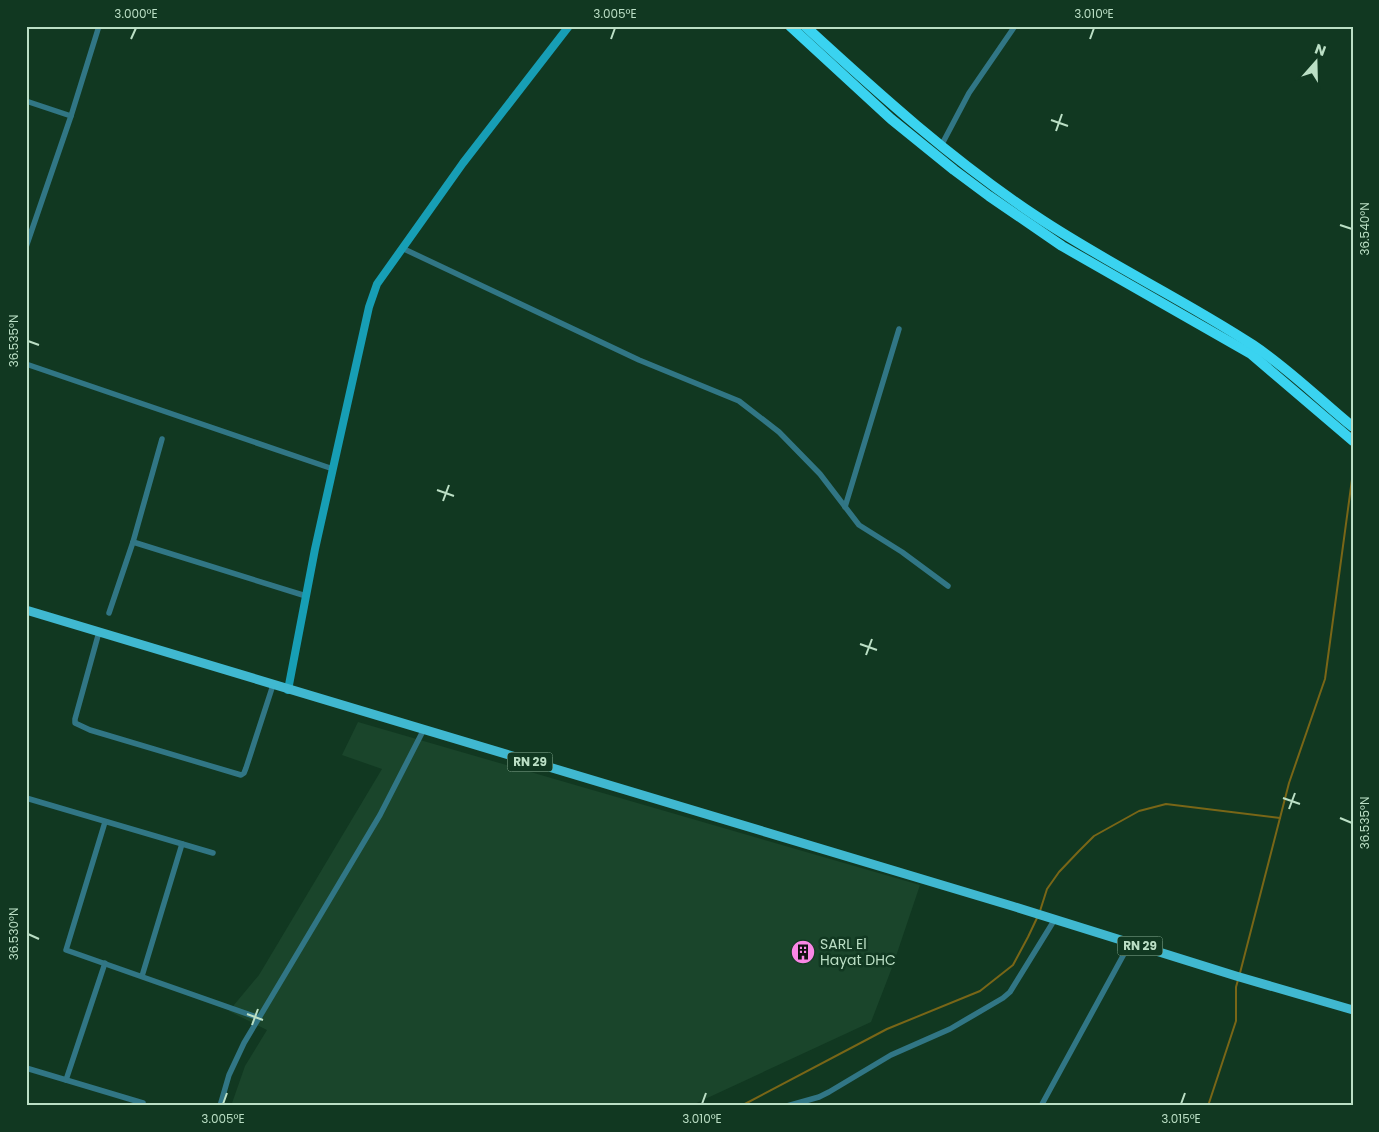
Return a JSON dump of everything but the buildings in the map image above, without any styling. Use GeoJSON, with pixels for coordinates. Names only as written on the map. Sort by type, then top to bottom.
{"type":"FeatureCollection","features":[{"type":"Feature","properties":{"kind":"highway"},"geometry":{"type":"LineString","coordinates":[[790,26],[891,119],[989,196],[1062,246],[1251,354],[1353,441]]}},
{"type":"Feature","properties":{"kind":"highway"},"geometry":{"type":"LineString","coordinates":[[805,26],[897,110],[994,188],[1069,238],[1255,347],[1353,427]]}},
{"type":"Feature","properties":{"kind":"main road"},"geometry":{"type":"LineString","coordinates":[[288,690],[333,469],[369,307],[378,284],[463,163],[569,26]]}},
{"type":"Feature","properties":{"kind":"main road","name":"RN 29"},"geometry":{"type":"LineString","coordinates":[[26,610],[1353,1010]]}},
{"type":"Feature","properties":{"kind":"street"},"geometry":{"type":"LineString","coordinates":[[26,247],[71,116],[99,26]]}},
{"type":"Feature","properties":{"kind":"street"},"geometry":{"type":"LineString","coordinates":[[941,146],[969,93],[1015,26]]}},
{"type":"Feature","properties":{"kind":"street"},"geometry":{"type":"LineString","coordinates":[[26,101],[71,116]]}},
{"type":"Feature","properties":{"kind":"street"},"geometry":{"type":"LineString","coordinates":[[404,248],[639,360],[738,400],[779,432],[820,474],[859,525],[902,552],[948,586]]}},
{"type":"Feature","properties":{"kind":"street"},"geometry":{"type":"LineString","coordinates":[[845,507],[899,328]]}},
{"type":"Feature","properties":{"kind":"street"},"geometry":{"type":"LineString","coordinates":[[26,364],[333,469]]}},
{"type":"Feature","properties":{"kind":"street"},"geometry":{"type":"LineString","coordinates":[[109,613],[133,542],[162,439]]}},
{"type":"Feature","properties":{"kind":"street"},"geometry":{"type":"LineString","coordinates":[[133,542],[306,596]]}},
{"type":"Feature","properties":{"kind":"street"},"geometry":{"type":"LineString","coordinates":[[99,632],[75,719],[75,723],[90,730],[241,774],[244,773],[246,768],[272,685]]}},
{"type":"Feature","properties":{"kind":"street"},"geometry":{"type":"LineString","coordinates":[[220,1106],[235,1062],[259,1018],[380,815],[424,729]]}},
{"type":"Feature","properties":{"kind":"street"},"geometry":{"type":"LineString","coordinates":[[26,798],[213,854]]}},
{"type":"Feature","properties":{"kind":"street"},"geometry":{"type":"LineString","coordinates":[[105,822],[66,950],[259,1018]]}},
{"type":"Feature","properties":{"kind":"street"},"geometry":{"type":"LineString","coordinates":[[142,976],[182,844]]}},
{"type":"Feature","properties":{"kind":"street"},"geometry":{"type":"LineString","coordinates":[[787,1106],[830,1092],[886,1058],[950,1029],[1003,998],[1010,992],[1054,919]]}},
{"type":"Feature","properties":{"kind":"street"},"geometry":{"type":"LineString","coordinates":[[1041,1106],[1130,943]]}},
{"type":"Feature","properties":{"kind":"street"},"geometry":{"type":"LineString","coordinates":[[66,1080],[105,963]]}},
{"type":"Feature","properties":{"kind":"street"},"geometry":{"type":"LineString","coordinates":[[26,1068],[143,1103]]}},
{"type":"Feature","properties":{"kind":"shaded area"},"geometry":{"type":"Polygon","coordinates":[[[358,722],[920,885],[893,965],[871,1022],[690,1106],[231,1106],[245,1066],[267,1030],[229,1011],[259,975],[382,769],[342,755],[358,722]]]}},
{"type":"Feature","properties":{"kind":"waterway"},"geometry":{"type":"LineString","coordinates":[[1240,973],[1289,783],[1325,679],[1353,472]]}},
{"type":"Feature","properties":{"kind":"waterway"},"geometry":{"type":"LineString","coordinates":[[1040,911],[1047,889],[1059,872],[1079,851],[1094,836],[1139,811],[1166,804],[1280,818]]}},
{"type":"Feature","properties":{"kind":"waterway"},"geometry":{"type":"LineString","coordinates":[[741,1106],[887,1029],[980,991],[1013,965],[1037,918]]}},
{"type":"Feature","properties":{"kind":"waterway"},"geometry":{"type":"LineString","coordinates":[[1208,1106],[1236,1021],[1236,987],[1238,980]]}},
{"type":"Feature","properties":{"kind":"place","name":"SARL El Hayat DHC"},"geometry":{"type":"Point","coordinates":[803,952]}}]}
